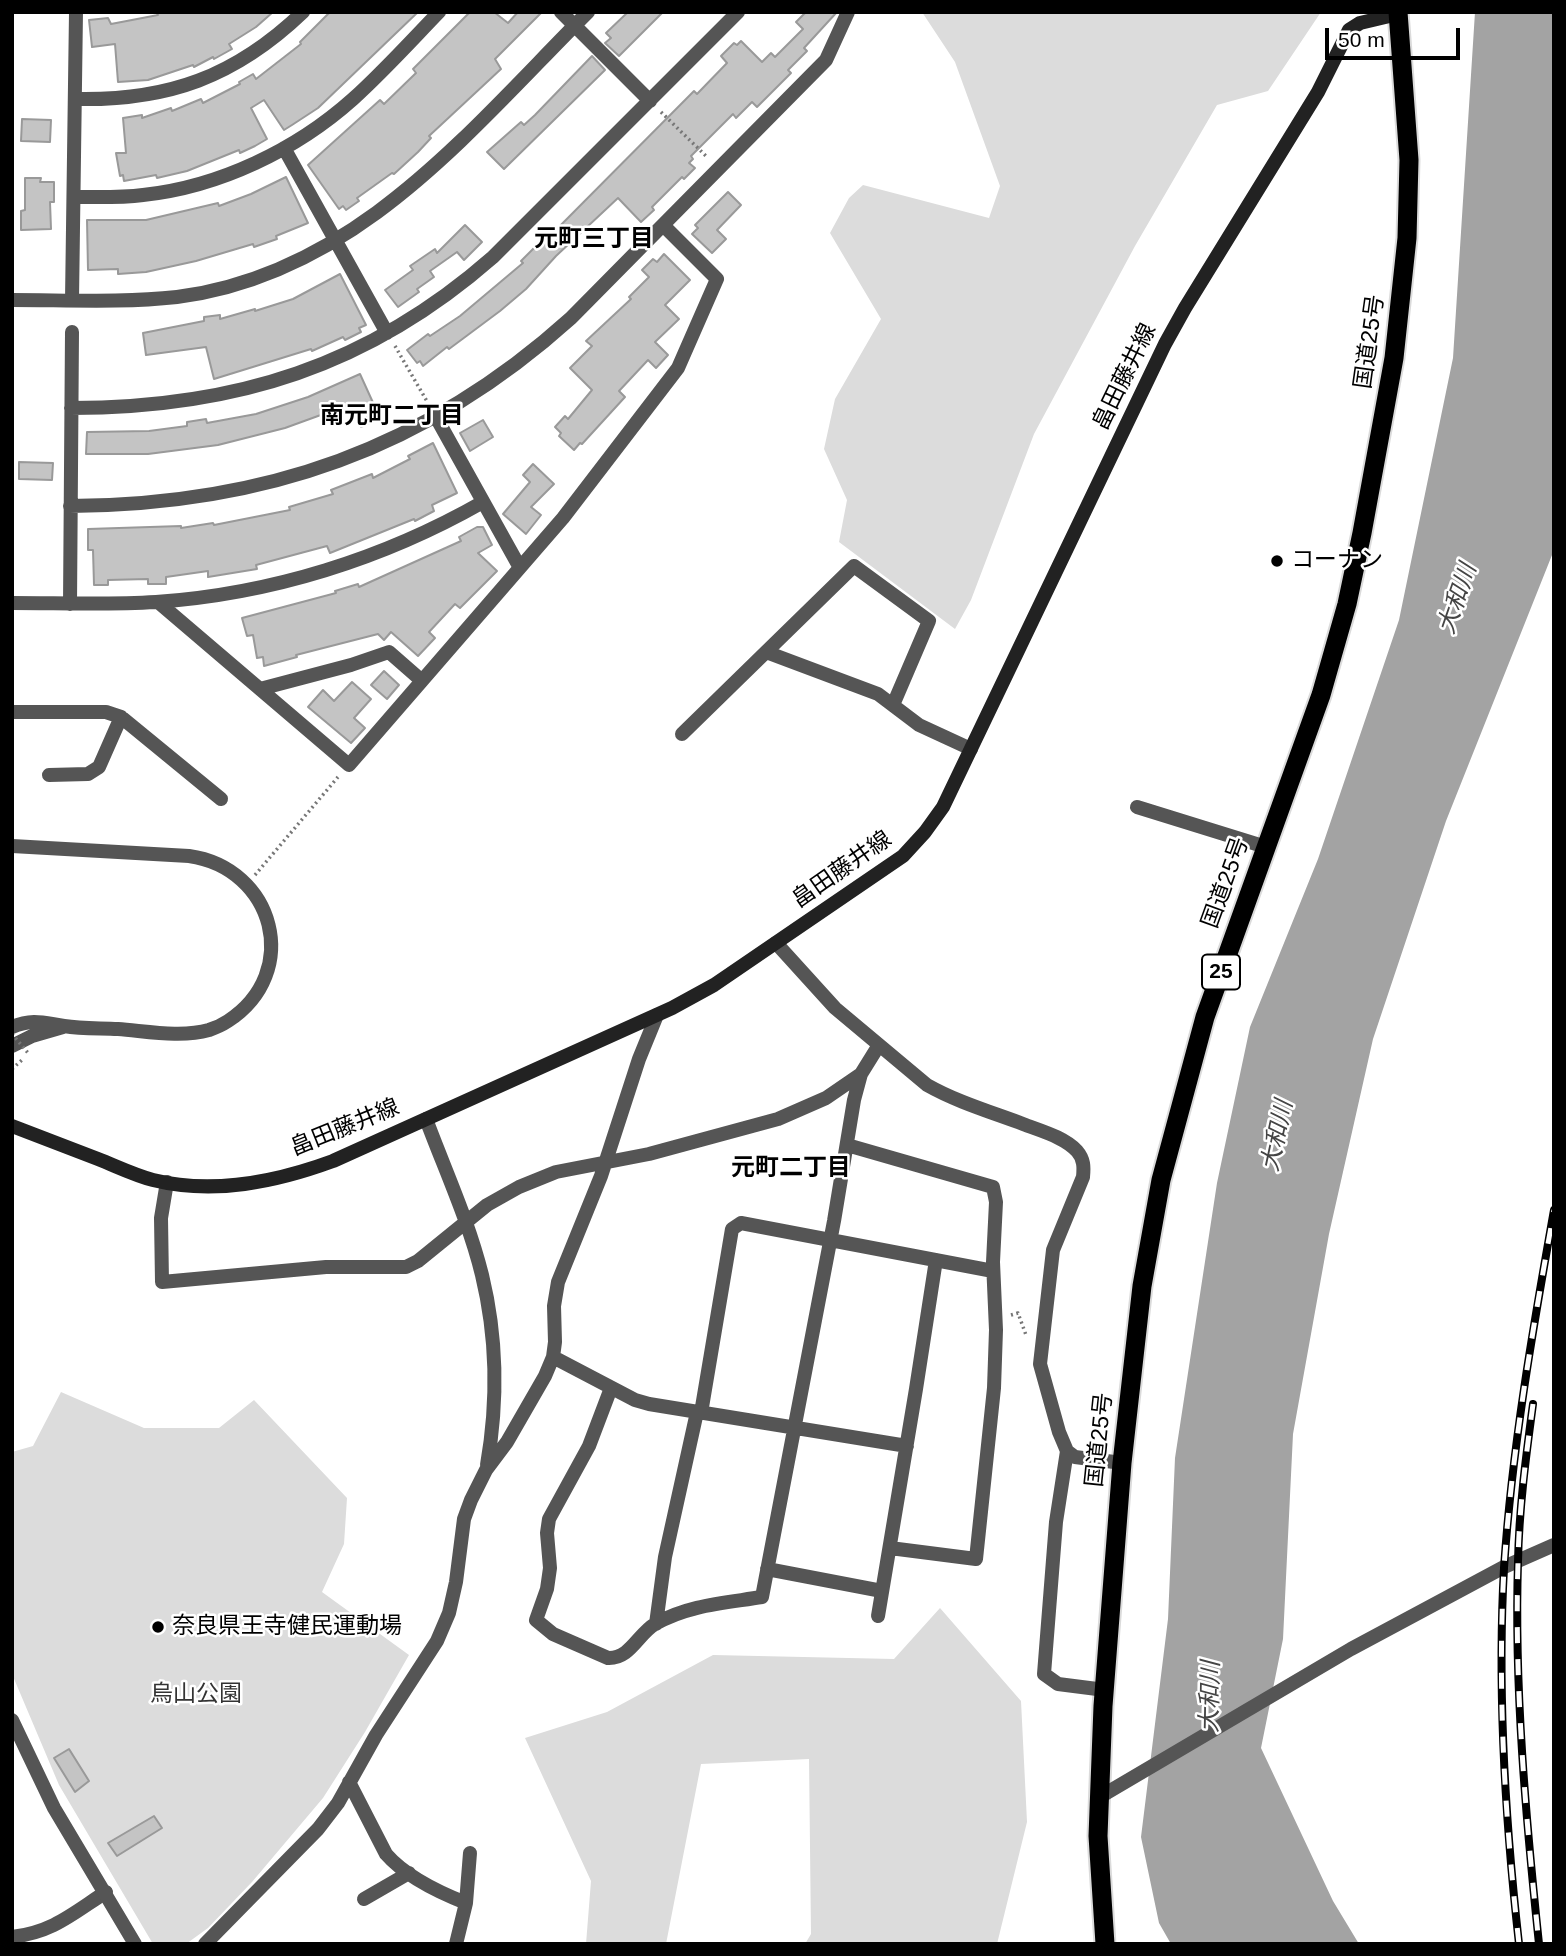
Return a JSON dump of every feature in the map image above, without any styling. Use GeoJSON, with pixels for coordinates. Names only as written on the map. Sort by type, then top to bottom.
{"type":"FeatureCollection","features":[{"type":"Feature","properties":{"kind":"highway","name":"国道25号"},"geometry":{"type":"LineString","coordinates":[[1105,1944],[1098,1798],[1122,1463],[1142,1286],[1161,1180],[1205,1017],[1321,695],[1347,604],[1370,492],[1394,358],[1407,238],[1410,184],[1398,13]]}},
{"type":"Feature","properties":{"kind":"main road","name":"畠田藤井線"},"geometry":{"type":"LineString","coordinates":[[12,1126],[140,1176],[167,1182],[228,1185],[272,1181],[333,1161],[657,1015],[714,985],[903,856],[943,807],[1159,356],[1185,308],[1318,92],[1349,30],[1360,23],[1398,13]]}},
{"type":"Feature","properties":{"kind":"street"},"geometry":{"type":"LineString","coordinates":[[72,300],[76,12]]}},
{"type":"Feature","properties":{"kind":"street"},"geometry":{"type":"LineString","coordinates":[[75,99],[128,98],[161,93],[191,84],[217,73],[261,48],[303,12]]}},
{"type":"Feature","properties":{"kind":"street"},"geometry":{"type":"LineString","coordinates":[[74,197],[111,197],[173,190],[251,165],[309,134],[353,99],[439,12]]}},
{"type":"Feature","properties":{"kind":"street"},"geometry":{"type":"LineString","coordinates":[[561,12],[650,101]]}},
{"type":"Feature","properties":{"kind":"street"},"geometry":{"type":"LineString","coordinates":[[12,300],[148,299],[212,290],[277,269],[335,241],[382,211],[425,175],[588,12]]}},
{"type":"Feature","properties":{"kind":"street"},"geometry":{"type":"LineString","coordinates":[[71,408],[146,407],[230,393],[307,371],[387,333],[438,301],[493,257],[738,12]]}},
{"type":"Feature","properties":{"kind":"street"},"geometry":{"type":"LineString","coordinates":[[70,506],[136,505],[176,501],[261,485],[307,473],[385,444],[479,391],[542,344],[826,60],[848,12]]}},
{"type":"Feature","properties":{"kind":"street"},"geometry":{"type":"LineString","coordinates":[[284,148],[387,333]]}},
{"type":"Feature","properties":{"kind":"street"},"geometry":{"type":"LineString","coordinates":[[158,601],[349,765],[563,517],[678,368],[717,279],[663,225]]}},
{"type":"Feature","properties":{"kind":"street"},"geometry":{"type":"LineString","coordinates":[[70,604],[72,332]]}},
{"type":"Feature","properties":{"kind":"street"},"geometry":{"type":"LineString","coordinates":[[436,417],[519,566]]}},
{"type":"Feature","properties":{"kind":"street"},"geometry":{"type":"LineString","coordinates":[[12,603],[158,601],[262,587],[349,563],[420,535],[483,502]]}},
{"type":"Feature","properties":{"kind":"street"},"geometry":{"type":"LineString","coordinates":[[682,733],[854,566],[929,621],[893,705]]}},
{"type":"Feature","properties":{"kind":"street"},"geometry":{"type":"LineString","coordinates":[[260,688],[351,665],[389,652],[421,680]]}},
{"type":"Feature","properties":{"kind":"street"},"geometry":{"type":"LineString","coordinates":[[766,652],[878,694],[919,725],[971,749]]}},
{"type":"Feature","properties":{"kind":"street"},"geometry":{"type":"LineString","coordinates":[[12,712],[106,712],[121,717],[221,799]]}},
{"type":"Feature","properties":{"kind":"street"},"geometry":{"type":"LineString","coordinates":[[49,775],[88,774],[99,766],[121,717]]}},
{"type":"Feature","properties":{"kind":"street"},"geometry":{"type":"LineString","coordinates":[[1137,807],[1266,846]]}},
{"type":"Feature","properties":{"kind":"street"},"geometry":{"type":"LineString","coordinates":[[12,846],[188,856],[214,861],[243,881],[257,897],[266,916],[271,954],[266,979],[252,1001],[219,1026],[207,1031],[173,1033],[64,1026],[43,1021],[12,1027]]}},
{"type":"Feature","properties":{"kind":"street"},"geometry":{"type":"LineString","coordinates":[[776,943],[817,991],[927,1085],[1052,1135],[1079,1153],[1084,1165],[1083,1177],[1053,1250],[1040,1364],[1067,1451],[1075,1457],[1122,1463]]}},
{"type":"Feature","properties":{"kind":"street"},"geometry":{"type":"LineString","coordinates":[[205,1944],[318,1829],[338,1803],[376,1735],[436,1641],[449,1613],[456,1583],[464,1518],[471,1500],[486,1470],[545,1376],[553,1357],[554,1306],[558,1282],[606,1162],[639,1059],[657,1015]]}},
{"type":"Feature","properties":{"kind":"street"},"geometry":{"type":"LineString","coordinates":[[12,1046],[64,1026]]}},
{"type":"Feature","properties":{"kind":"street"},"geometry":{"type":"LineString","coordinates":[[611,1388],[589,1446],[549,1519],[547,1533],[550,1568],[547,1589],[536,1620],[553,1634],[608,1658],[617,1658],[626,1654],[656,1624],[686,1609],[762,1597],[861,1074],[879,1045]]}},
{"type":"Feature","properties":{"kind":"street"},"geometry":{"type":"LineString","coordinates":[[167,1182],[161,1219],[162,1282],[326,1267],[406,1267],[418,1261],[487,1205],[519,1187],[556,1172],[649,1154],[778,1119],[826,1098],[861,1074]]}},
{"type":"Feature","properties":{"kind":"street"},"geometry":{"type":"LineString","coordinates":[[426,1119],[481,1274],[493,1338],[493,1432],[486,1470]]}},
{"type":"Feature","properties":{"kind":"street"},"geometry":{"type":"LineString","coordinates":[[847,1145],[993,1187],[996,1202],[993,1271],[995,1388],[976,1559],[890,1548]]}},
{"type":"Feature","properties":{"kind":"street"},"geometry":{"type":"LineString","coordinates":[[656,1624],[665,1556],[699,1413],[732,1229],[741,1223],[993,1271]]}},
{"type":"Feature","properties":{"kind":"street"},"geometry":{"type":"LineString","coordinates":[[878,1616],[936,1260]]}},
{"type":"Feature","properties":{"kind":"street"},"geometry":{"type":"LineString","coordinates":[[553,1357],[642,1402],[907,1446]]}},
{"type":"Feature","properties":{"kind":"street"},"geometry":{"type":"LineString","coordinates":[[1067,1451],[1056,1522],[1044,1674],[1059,1684],[1105,1690]]}},
{"type":"Feature","properties":{"kind":"street"},"geometry":{"type":"LineString","coordinates":[[1098,1798],[1351,1648],[1504,1567],[1554,1545]]}},
{"type":"Feature","properties":{"kind":"street"},"geometry":{"type":"LineString","coordinates":[[767,1569],[882,1591]]}},
{"type":"Feature","properties":{"kind":"street"},"geometry":{"type":"LineString","coordinates":[[12,1720],[54,1808],[135,1944]]}},
{"type":"Feature","properties":{"kind":"street"},"geometry":{"type":"LineString","coordinates":[[349,1782],[386,1854],[442,1894],[466,1903]]}},
{"type":"Feature","properties":{"kind":"street"},"geometry":{"type":"LineString","coordinates":[[457,1944],[466,1903],[470,1853]]}},
{"type":"Feature","properties":{"kind":"street"},"geometry":{"type":"LineString","coordinates":[[364,1899],[409,1873]]}},
{"type":"Feature","properties":{"kind":"street"},"geometry":{"type":"LineString","coordinates":[[12,1937],[48,1929],[106,1892]]}},
{"type":"Feature","properties":{"kind":"path"},"geometry":{"type":"LineString","coordinates":[[650,101],[719,169]]}},
{"type":"Feature","properties":{"kind":"path"},"geometry":{"type":"LineString","coordinates":[[387,333],[436,417]]}},
{"type":"Feature","properties":{"kind":"path"},"geometry":{"type":"LineString","coordinates":[[258,871],[349,765]]}},
{"type":"Feature","properties":{"kind":"path"},"geometry":{"type":"LineString","coordinates":[[12,1034],[29,1054]]}},
{"type":"Feature","properties":{"kind":"path"},"geometry":{"type":"LineString","coordinates":[[1018,1313],[1027,1337]]}},
{"type":"Feature","properties":{"kind":"green space"},"geometry":{"type":"Polygon","coordinates":[[[922,12],[1321,12],[1268,91],[1217,105],[1135,246],[1034,434],[971,600],[955,629],[839,542],[847,500],[824,449],[835,399],[881,319],[830,233],[849,198],[863,185],[989,218],[1000,186],[955,62],[922,12]]]}},
{"type":"Feature","properties":{"kind":"green space","name":"奈良県王寺健民運動場"},"geometry":{"type":"Polygon","coordinates":[[[61,1392],[144,1428],[219,1428],[254,1400],[347,1498],[344,1544],[322,1592],[409,1655],[323,1798],[252,1882],[208,1928],[186,1944],[153,1944],[59,1785],[12,1674],[12,1452],[33,1446],[61,1392]]]}},
{"type":"Feature","properties":{"kind":"green space"},"geometry":{"type":"Polygon","coordinates":[[[940,1608],[1021,1701],[1027,1822],[997,1944],[805,1944],[811,1934],[809,1759],[701,1764],[666,1944],[586,1944],[591,1881],[525,1738],[607,1712],[713,1655],[894,1659],[940,1608]]]}},
{"type":"Feature","properties":{"kind":"water","name":"大和川"},"geometry":{"type":"Polygon","coordinates":[[[1475,12],[1554,12],[1554,550],[1446,821],[1373,1039],[1329,1234],[1293,1434],[1283,1639],[1261,1748],[1333,1901],[1359,1944],[1171,1944],[1159,1923],[1141,1837],[1168,1619],[1175,1458],[1217,1183],[1250,1027],[1318,859],[1399,620],[1453,358],[1475,12]]]}},
{"type":"Feature","properties":{"kind":"building"},"geometry":{"type":"Polygon","coordinates":[[[156,12],[273,12],[256,27],[229,44],[232,49],[214,59],[213,57],[194,67],[193,65],[148,80],[118,82],[115,44],[92,47],[89,20],[108,18],[111,24],[158,15],[156,12]]]}},
{"type":"Feature","properties":{"kind":"building"},"geometry":{"type":"Polygon","coordinates":[[[330,12],[418,12],[318,108],[284,130],[264,100],[251,108],[267,139],[255,146],[187,171],[157,178],[156,175],[124,181],[123,175],[120,176],[116,153],[126,153],[123,118],[142,115],[142,118],[171,108],[172,111],[201,99],[203,103],[240,84],[239,82],[253,74],[256,79],[301,44],[330,12]]]}},
{"type":"Feature","properties":{"kind":"building"},"geometry":{"type":"Polygon","coordinates":[[[470,12],[494,12],[508,23],[518,12],[542,12],[495,59],[501,69],[429,136],[431,138],[418,152],[394,174],[357,198],[359,201],[346,210],[343,206],[339,209],[308,165],[380,100],[384,104],[416,73],[413,69],[470,12]]]}},
{"type":"Feature","properties":{"kind":"building"},"geometry":{"type":"Polygon","coordinates":[[[628,12],[663,12],[619,56],[605,43],[611,38],[606,33],[628,12]]]}},
{"type":"Feature","properties":{"kind":"building"},"geometry":{"type":"Polygon","coordinates":[[[806,12],[837,12],[804,48],[807,51],[788,70],[791,73],[757,107],[752,102],[736,118],[733,114],[691,156],[693,159],[689,163],[695,168],[652,207],[654,210],[641,222],[618,198],[500,311],[423,366],[420,361],[417,363],[407,350],[428,334],[430,336],[460,316],[523,263],[521,261],[536,246],[538,248],[694,91],[697,94],[727,63],[721,56],[734,43],[737,45],[741,41],[762,62],[771,53],[775,57],[803,29],[796,22],[806,12]]]}},
{"type":"Feature","properties":{"kind":"building"},"geometry":{"type":"Polygon","coordinates":[[[592,56],[605,70],[504,169],[487,152],[521,122],[524,125],[535,115],[592,56]]]}},
{"type":"Feature","properties":{"kind":"building"},"geometry":{"type":"Polygon","coordinates":[[[22,119],[51,120],[50,142],[21,141],[22,119]]]}},
{"type":"Feature","properties":{"kind":"building"},"geometry":{"type":"Polygon","coordinates":[[[286,177],[308,223],[276,236],[277,239],[254,247],[253,244],[146,272],[118,274],[118,269],[88,270],[87,220],[146,220],[218,203],[219,206],[286,177]]]}},
{"type":"Feature","properties":{"kind":"building"},"geometry":{"type":"Polygon","coordinates":[[[25,178],[41,178],[40,182],[54,182],[54,202],[50,202],[51,229],[21,230],[21,211],[25,210],[25,178]]]}},
{"type":"Feature","properties":{"kind":"building"},"geometry":{"type":"Polygon","coordinates":[[[728,192],[741,205],[717,230],[726,239],[712,253],[692,234],[698,228],[695,225],[728,192]]]}},
{"type":"Feature","properties":{"kind":"building"},"geometry":{"type":"Polygon","coordinates":[[[465,225],[482,242],[464,260],[457,252],[430,271],[434,277],[398,307],[385,290],[413,270],[410,266],[435,249],[437,253],[465,225]]]}},
{"type":"Feature","properties":{"kind":"building"},"geometry":{"type":"Polygon","coordinates":[[[664,254],[690,280],[665,305],[679,319],[655,342],[668,355],[656,368],[648,360],[619,391],[625,397],[574,450],[559,436],[561,433],[555,427],[565,416],[568,419],[592,390],[570,368],[592,346],[586,341],[631,299],[629,297],[649,277],[642,270],[653,259],[657,262],[664,254]]]}},
{"type":"Feature","properties":{"kind":"building"},"geometry":{"type":"Polygon","coordinates":[[[340,274],[366,325],[359,328],[361,332],[345,340],[343,337],[312,351],[311,349],[214,379],[206,347],[146,355],[143,333],[204,321],[204,317],[220,315],[220,319],[255,311],[293,299],[340,274]]]}},
{"type":"Feature","properties":{"kind":"building"},"geometry":{"type":"Polygon","coordinates":[[[360,374],[380,418],[361,427],[351,404],[285,428],[218,445],[148,454],[86,454],[87,432],[149,431],[187,426],[187,422],[206,419],[207,423],[256,414],[308,397],[360,374]]]}},
{"type":"Feature","properties":{"kind":"building"},"geometry":{"type":"Polygon","coordinates":[[[483,420],[493,437],[470,451],[460,433],[483,420]]]}},
{"type":"Feature","properties":{"kind":"building"},"geometry":{"type":"Polygon","coordinates":[[[433,443],[457,493],[432,505],[434,511],[415,521],[414,519],[330,553],[327,546],[256,565],[257,569],[208,577],[208,571],[166,577],[166,584],[148,584],[148,579],[108,580],[108,585],[94,585],[93,550],[88,550],[88,529],[214,525],[290,510],[289,507],[333,494],[331,490],[372,474],[373,478],[410,459],[408,456],[433,443]]]}},
{"type":"Feature","properties":{"kind":"building"},"geometry":{"type":"Polygon","coordinates":[[[19,462],[53,463],[52,480],[19,479],[19,462]]]}},
{"type":"Feature","properties":{"kind":"building"},"geometry":{"type":"Polygon","coordinates":[[[533,464],[554,484],[531,507],[541,515],[526,534],[503,514],[530,482],[523,475],[533,464]]]}},
{"type":"Feature","properties":{"kind":"building"},"geometry":{"type":"Polygon","coordinates":[[[477,527],[483,527],[492,545],[478,553],[497,571],[460,608],[455,604],[429,632],[435,638],[418,656],[391,632],[384,640],[378,634],[264,666],[263,657],[257,658],[253,635],[247,636],[242,618],[336,593],[335,591],[358,584],[359,587],[461,541],[459,537],[477,527]]]}},
{"type":"Feature","properties":{"kind":"building"},"geometry":{"type":"Polygon","coordinates":[[[384,671],[399,685],[387,699],[371,685],[384,671]]]}},
{"type":"Feature","properties":{"kind":"building"},"geometry":{"type":"Polygon","coordinates":[[[352,682],[371,699],[354,718],[365,728],[351,743],[308,707],[323,690],[334,701],[352,682]]]}},
{"type":"Feature","properties":{"kind":"building"},"geometry":{"type":"Polygon","coordinates":[[[69,1749],[89,1781],[75,1792],[54,1758],[69,1749]]]}},
{"type":"Feature","properties":{"kind":"building"},"geometry":{"type":"Polygon","coordinates":[[[154,1816],[162,1828],[117,1856],[108,1843],[154,1816]]]}},
{"type":"Feature","properties":{"kind":"railway"},"geometry":{"type":"LineString","coordinates":[[1519,1944],[1510,1850],[1502,1709],[1504,1568],[1518,1433],[1554,1210]]}},
{"type":"Feature","properties":{"kind":"railway"},"geometry":{"type":"LineString","coordinates":[[1533,1404],[1520,1522],[1517,1609],[1522,1753],[1539,1944]]}},
{"type":"Feature","properties":{"kind":"place","name":"コーナン"},"geometry":{"type":"Point","coordinates":[1277,561]}},
{"type":"Feature","properties":{"kind":"place","name":"奈良県王寺健民運動場"},"geometry":{"type":"Point","coordinates":[158,1627]}},
{"type":"Feature","properties":{"kind":"district","name":"元町三丁目"},"geometry":{"type":"Point","coordinates":[594,239]}},
{"type":"Feature","properties":{"kind":"district","name":"南元町二丁目"},"geometry":{"type":"Point","coordinates":[392,416]}},
{"type":"Feature","properties":{"kind":"district","name":"元町二丁目"},"geometry":{"type":"Point","coordinates":[791,1168]}},
{"type":"Feature","properties":{"kind":"park label","name":"烏山公園"},"geometry":{"type":"Point","coordinates":[196,1695]}}]}
